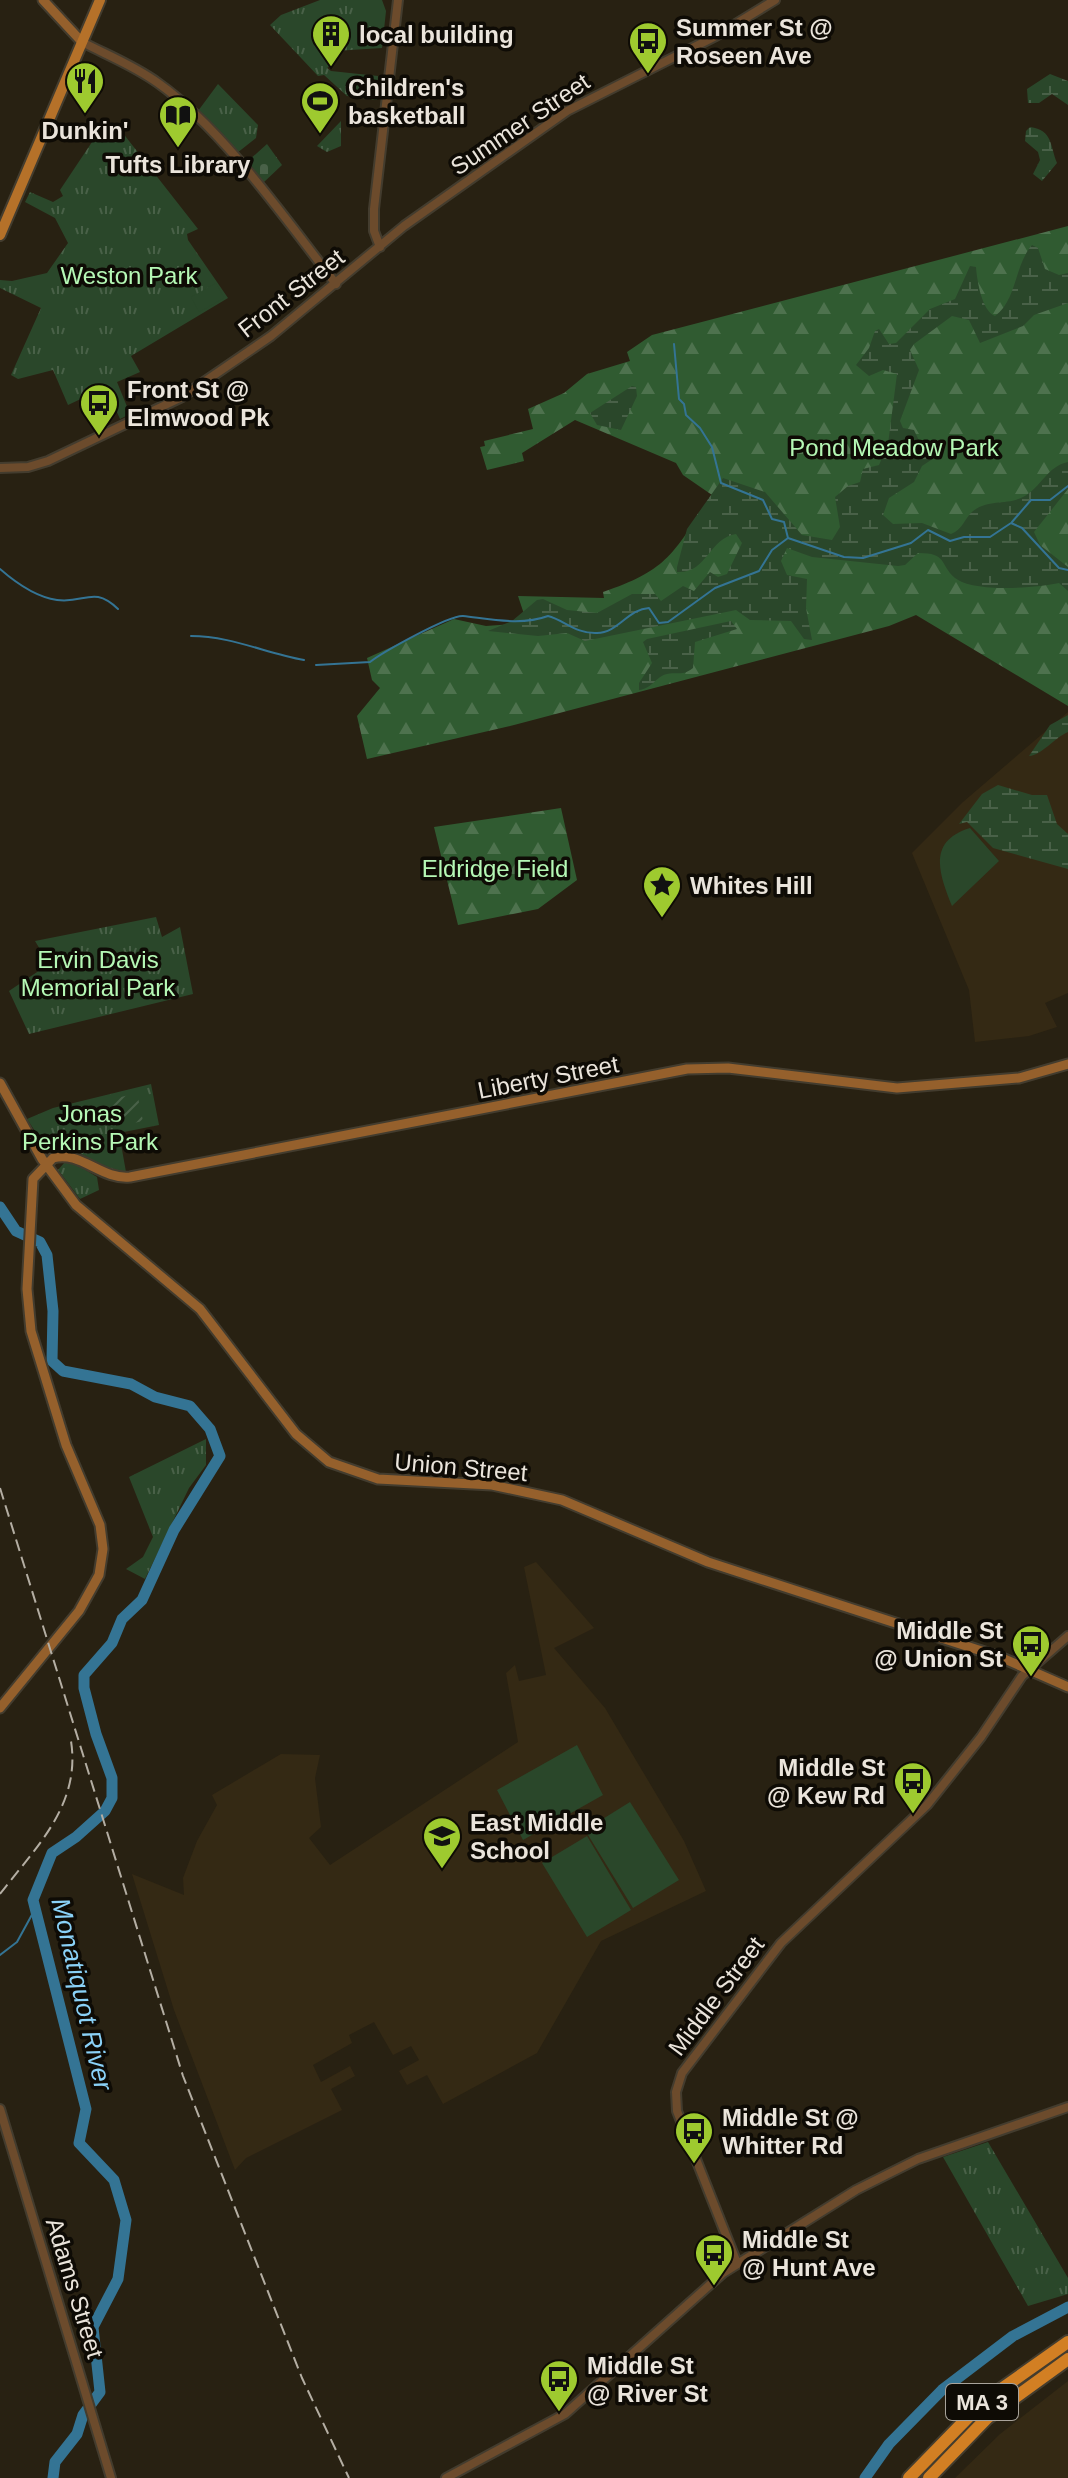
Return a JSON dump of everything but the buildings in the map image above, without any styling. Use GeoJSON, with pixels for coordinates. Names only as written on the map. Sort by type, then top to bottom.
{"type":"FeatureCollection","features":[{"type":"Feature","properties":{"kind":"highway","name":"MA 3"},"geometry":{"type":"LineString","coordinates":[[909,2478],[983,2402],[1068,2342]]}},
{"type":"Feature","properties":{"kind":"highway","name":"MA 3"},"geometry":{"type":"LineString","coordinates":[[929,2478],[987,2418],[1068,2359]]}},
{"type":"Feature","properties":{"kind":"main road"},"geometry":{"type":"LineString","coordinates":[[43,0],[82,42]]}},
{"type":"Feature","properties":{"kind":"main road"},"geometry":{"type":"LineString","coordinates":[[0,235],[100,0]]}},
{"type":"Feature","properties":{"kind":"main road","name":"Liberty Street"},"geometry":{"type":"LineString","coordinates":[[45,1164],[56,1157],[69,1156],[110,1177],[135,1176],[699,1067],[897,1088],[1027,1077],[1068,1064]]}},
{"type":"Feature","properties":{"kind":"main road","name":"Union Street"},"geometry":{"type":"LineString","coordinates":[[0,1083],[45,1164],[89,1219],[200,1309],[296,1434],[335,1465],[378,1479],[492,1485],[553,1497],[726,1569],[1029,1669],[1068,1687]]}},
{"type":"Feature","properties":{"kind":"main road"},"geometry":{"type":"LineString","coordinates":[[0,1708],[79,1611],[97,1579],[103,1554],[100,1525],[66,1445],[34,1344],[27,1294],[33,1233],[33,1179],[45,1164]]}},
{"type":"Feature","properties":{"kind":"street","name":"Front Street"},"geometry":{"type":"LineString","coordinates":[[0,468],[28,467],[48,461],[182,397],[271,336],[380,247],[374,231],[374,209],[398,0]]}},
{"type":"Feature","properties":{"kind":"street","name":"Summer Street"},"geometry":{"type":"LineString","coordinates":[[380,247],[567,111],[716,36],[775,0]]}},
{"type":"Feature","properties":{"kind":"street"},"geometry":{"type":"LineString","coordinates":[[82,42],[146,75],[188,109],[238,162],[336,284]]}},
{"type":"Feature","properties":{"kind":"street","name":"Middle Street"},"geometry":{"type":"LineString","coordinates":[[737,2263],[677,2111],[676,2092],[682,2073],[781,1943],[933,1798],[1029,1669],[1068,1636]]}},
{"type":"Feature","properties":{"kind":"street"},"geometry":{"type":"LineString","coordinates":[[446,2478],[565,2414],[737,2263],[856,2190],[903,2165],[1068,2107]]}},
{"type":"Feature","properties":{"kind":"street","name":"Adams Street"},"geometry":{"type":"LineString","coordinates":[[0,2109],[111,2478]]}},
{"type":"Feature","properties":{"kind":"shaded area"},"geometry":{"type":"Polygon","coordinates":[[[1068,712],[1068,993],[1045,1003],[1057,1027],[1029,1036],[975,1042],[969,990],[912,853],[963,802],[1068,712]]]}},
{"type":"Feature","properties":{"kind":"shaded area","name":"East Middle School"},"geometry":{"type":"Polygon","coordinates":[[[536,1562],[594,1628],[554,1648],[605,1708],[684,1841],[706,1891],[601,1941],[537,2053],[443,2104],[427,2075],[407,2085],[399,2071],[419,2060],[411,2046],[393,2055],[374,2022],[349,2035],[352,2043],[313,2065],[321,2082],[350,2066],[355,2076],[331,2089],[342,2110],[246,2158],[235,2170],[174,2010],[132,1874],[184,1895],[183,1878],[197,1841],[217,1805],[212,1795],[281,1754],[320,1755],[315,1778],[321,1827],[309,1838],[330,1865],[518,1742],[506,1673],[515,1665],[519,1681],[546,1675],[524,1567],[536,1562]]]}},
{"type":"Feature","properties":{"kind":"shaded area"},"geometry":{"type":"Polygon","coordinates":[[[1068,2381],[1068,2478],[955,2478],[1000,2434],[1068,2381]]]}},
{"type":"Feature","properties":{"kind":"green space"},"geometry":{"type":"Polygon","coordinates":[[[320,0],[382,0],[386,11],[382,48],[335,51],[335,61],[327,68],[378,76],[377,100],[347,96],[324,75],[318,76],[270,25],[281,15],[320,0]]]}},
{"type":"Feature","properties":{"kind":"green space"},"geometry":{"type":"Polygon","coordinates":[[[1050,74],[1068,81],[1068,105],[1052,94],[1039,103],[1028,103],[1027,89],[1050,74]]]}},
{"type":"Feature","properties":{"kind":"green space"},"geometry":{"type":"Polygon","coordinates":[[[218,84],[258,125],[256,138],[237,153],[198,111],[218,84]]]}},
{"type":"Feature","properties":{"kind":"green space","name":"Weston Park"},"geometry":{"type":"Polygon","coordinates":[[[106,121],[122,132],[198,229],[187,234],[188,240],[228,298],[131,356],[140,372],[117,382],[130,414],[120,419],[106,387],[68,405],[53,370],[18,379],[11,375],[41,308],[0,288],[0,280],[12,281],[47,273],[68,243],[55,218],[25,202],[30,192],[53,202],[63,196],[60,190],[106,121]]]}},
{"type":"Feature","properties":{"kind":"green space"},"geometry":{"type":"Polygon","coordinates":[[[341,121],[341,146],[327,152],[317,146],[341,121]]]}},
{"type":"Feature","properties":{"kind":"green space"},"geometry":{"type":"Polygon","coordinates":[[[1030,127],[1047,135],[1057,163],[1042,181],[1033,174],[1040,160],[1038,152],[1025,141],[1026,131],[1030,127]]]}},
{"type":"Feature","properties":{"kind":"green space"},"geometry":{"type":"Polygon","coordinates":[[[267,144],[282,165],[263,183],[248,161],[267,144]]]}},
{"type":"Feature","properties":{"kind":"green space","name":"Pond Meadow Park"},"geometry":{"type":"Polygon","coordinates":[[[1068,226],[1068,706],[916,615],[889,626],[514,725],[367,759],[357,716],[380,688],[372,680],[367,658],[454,619],[486,626],[527,623],[518,596],[604,598],[603,592],[643,575],[668,556],[712,495],[683,475],[676,463],[575,420],[522,453],[524,461],[487,470],[480,447],[485,446],[484,441],[533,429],[528,409],[564,393],[587,374],[630,361],[627,352],[652,335],[1068,226]]]}},
{"type":"Feature","properties":{"kind":"green space"},"geometry":{"type":"Polygon","coordinates":[[[1032,245],[1038,248],[1045,269],[1059,275],[1068,273],[1068,303],[1034,315],[1023,326],[980,343],[969,320],[952,316],[914,344],[910,350],[919,370],[900,421],[903,428],[914,430],[923,449],[934,458],[922,466],[914,482],[889,498],[883,515],[893,524],[922,523],[951,534],[979,507],[1023,497],[1049,472],[1068,462],[1068,489],[1034,532],[1040,545],[1068,567],[1068,591],[1059,583],[1006,588],[964,583],[950,573],[939,557],[928,554],[918,553],[905,565],[898,566],[812,557],[787,548],[781,561],[787,575],[807,579],[806,608],[812,640],[804,639],[791,621],[750,620],[736,610],[585,641],[567,633],[538,636],[488,631],[512,621],[537,600],[543,599],[567,610],[597,613],[632,594],[655,594],[661,601],[683,586],[694,591],[710,572],[718,577],[727,574],[742,543],[736,534],[720,542],[695,567],[677,572],[687,529],[723,478],[765,492],[802,535],[832,540],[840,527],[835,497],[848,486],[860,482],[863,469],[879,465],[888,444],[897,374],[883,370],[869,376],[856,365],[869,348],[875,331],[879,329],[889,344],[896,343],[930,309],[955,299],[970,266],[976,267],[984,302],[995,316],[1008,301],[1032,245]]]}},
{"type":"Feature","properties":{"kind":"green space"},"geometry":{"type":"Polygon","coordinates":[[[216,283],[224,298],[199,312],[191,297],[216,283]]]}},
{"type":"Feature","properties":{"kind":"green space"},"geometry":{"type":"Polygon","coordinates":[[[632,386],[636,387],[637,396],[621,430],[597,425],[590,413],[632,386]]]}},
{"type":"Feature","properties":{"kind":"green space"},"geometry":{"type":"Polygon","coordinates":[[[731,621],[737,629],[695,642],[693,668],[684,673],[663,675],[639,690],[639,683],[652,663],[643,642],[647,639],[731,621]]]}},
{"type":"Feature","properties":{"kind":"green space"},"geometry":{"type":"Polygon","coordinates":[[[1068,715],[1068,732],[1039,753],[1029,756],[1050,725],[1068,715]]]}},
{"type":"Feature","properties":{"kind":"green space"},"geometry":{"type":"Polygon","coordinates":[[[998,785],[1032,795],[1047,795],[1057,824],[1068,834],[1068,869],[993,848],[967,822],[959,824],[982,794],[998,785]]]}},
{"type":"Feature","properties":{"kind":"green space","name":"Eldridge Field"},"geometry":{"type":"Polygon","coordinates":[[[561,808],[577,880],[538,909],[458,925],[434,827],[561,808]]]}},
{"type":"Feature","properties":{"kind":"green space"},"geometry":{"type":"Polygon","coordinates":[[[970,828],[999,861],[952,906],[941,871],[942,850],[947,841],[970,828]]]}},
{"type":"Feature","properties":{"kind":"green space","name":"Ervin Davis Memorial Park"},"geometry":{"type":"Polygon","coordinates":[[[156,917],[162,937],[180,927],[193,994],[29,1034],[9,991],[49,964],[35,941],[156,917]]]}},
{"type":"Feature","properties":{"kind":"green space","name":"Jonas Perkins Park"},"geometry":{"type":"Polygon","coordinates":[[[151,1084],[159,1125],[119,1133],[126,1172],[112,1171],[73,1150],[46,1148],[27,1119],[53,1108],[151,1084]]]}},
{"type":"Feature","properties":{"kind":"green space"},"geometry":{"type":"Polygon","coordinates":[[[137,1093],[143,1121],[115,1127],[109,1100],[137,1093]]]}},
{"type":"Feature","properties":{"kind":"green space","name":"Jonas Perkins Park"},"geometry":{"type":"Polygon","coordinates":[[[65,1162],[76,1164],[97,1177],[99,1190],[80,1199],[58,1170],[65,1162]]]}},
{"type":"Feature","properties":{"kind":"green space"},"geometry":{"type":"Polygon","coordinates":[[[206,1439],[206,1465],[189,1488],[145,1579],[126,1569],[143,1557],[153,1537],[129,1477],[206,1439]]]}},
{"type":"Feature","properties":{"kind":"green space"},"geometry":{"type":"Polygon","coordinates":[[[577,1745],[603,1795],[523,1840],[497,1790],[577,1745]]]}},
{"type":"Feature","properties":{"kind":"green space"},"geometry":{"type":"Polygon","coordinates":[[[630,1802],[679,1880],[633,1908],[585,1830],[630,1802]]]}},
{"type":"Feature","properties":{"kind":"green space"},"geometry":{"type":"Polygon","coordinates":[[[587,1836],[631,1910],[587,1937],[542,1863],[587,1836]]]}},
{"type":"Feature","properties":{"kind":"green space"},"geometry":{"type":"Polygon","coordinates":[[[988,2142],[1068,2278],[1068,2294],[1028,2306],[943,2157],[988,2142]]]}},
{"type":"Feature","properties":{"kind":"waterway"},"geometry":{"type":"LineString","coordinates":[[674,344],[679,399],[684,404],[686,415],[700,428],[712,447],[721,483],[763,500],[772,519],[784,522],[788,538]]}},
{"type":"Feature","properties":{"kind":"waterway"},"geometry":{"type":"LineString","coordinates":[[1012,522],[1031,500],[1050,500],[1068,486]]}},
{"type":"Feature","properties":{"kind":"waterway"},"geometry":{"type":"LineString","coordinates":[[316,665],[370,662],[431,627],[463,616],[516,621],[548,616],[576,629],[597,633],[611,629],[635,612],[649,608],[659,623],[668,622],[715,588],[759,571],[772,550],[788,538],[844,557],[863,558],[911,543],[928,530],[950,541],[964,537],[990,537],[1011,523],[1022,528],[1059,568],[1068,570]]}},
{"type":"Feature","properties":{"kind":"waterway"},"geometry":{"type":"LineString","coordinates":[[0,569],[41,596],[67,601],[102,598],[118,609]]}},
{"type":"Feature","properties":{"kind":"waterway"},"geometry":{"type":"LineString","coordinates":[[191,636],[220,639],[304,660]]}},
{"type":"Feature","properties":{"kind":"waterway","name":"Monatiquot River"},"geometry":{"type":"LineString","coordinates":[[0,1207],[16,1231],[40,1242],[47,1255],[53,1311],[52,1361],[63,1371],[131,1384],[155,1397],[190,1406],[210,1429],[220,1456],[174,1530],[142,1600],[122,1619],[112,1643],[84,1675],[84,1688],[96,1734],[112,1778],[112,1798],[105,1811],[52,1853],[33,1900],[86,2109],[79,2143],[114,2180],[126,2220],[118,2279],[93,2327],[100,2392],[83,2415],[77,2434],[55,2462],[53,2478]]}},
{"type":"Feature","properties":{"kind":"waterway"},"geometry":{"type":"LineString","coordinates":[[0,1955],[17,1942],[34,1911]]}},
{"type":"Feature","properties":{"kind":"waterway","name":"Monatiquot River"},"geometry":{"type":"LineString","coordinates":[[865,2478],[889,2444],[942,2390],[1013,2336],[1068,2307]]}},
{"type":"Feature","properties":{"kind":"railway"},"geometry":{"type":"LineString","coordinates":[[0,1488],[183,2076],[302,2378],[349,2478]]}},
{"type":"Feature","properties":{"kind":"railway"},"geometry":{"type":"LineString","coordinates":[[0,1894],[41,1842],[62,1805],[72,1764],[71,1741]]}},
{"type":"Feature","properties":{"kind":"place","name":"local building"},"geometry":{"type":"Point","coordinates":[331,68]}},
{"type":"Feature","properties":{"kind":"place","name":"Summer St @ Roseen Ave"},"geometry":{"type":"Point","coordinates":[648,75]}},
{"type":"Feature","properties":{"kind":"place","name":"Dunkin'"},"geometry":{"type":"Point","coordinates":[85,115]}},
{"type":"Feature","properties":{"kind":"place","name":"Children's basketball"},"geometry":{"type":"Point","coordinates":[320,135]}},
{"type":"Feature","properties":{"kind":"place","name":"Tufts Library"},"geometry":{"type":"Point","coordinates":[178,149]}},
{"type":"Feature","properties":{"kind":"place","name":"Front St @ Elmwood Pk"},"geometry":{"type":"Point","coordinates":[99,437]}},
{"type":"Feature","properties":{"kind":"place","name":"Whites Hill"},"geometry":{"type":"Point","coordinates":[662,919]}},
{"type":"Feature","properties":{"kind":"place","name":"Middle St @ Union St"},"geometry":{"type":"Point","coordinates":[1031,1678]}},
{"type":"Feature","properties":{"kind":"place","name":"Middle St @ Kew Rd"},"geometry":{"type":"Point","coordinates":[913,1815]}},
{"type":"Feature","properties":{"kind":"place","name":"East Middle School"},"geometry":{"type":"Point","coordinates":[442,1870]}},
{"type":"Feature","properties":{"kind":"place","name":"Middle St @ Whitter Rd"},"geometry":{"type":"Point","coordinates":[694,2165]}},
{"type":"Feature","properties":{"kind":"place","name":"Middle St @ Hunt Ave"},"geometry":{"type":"Point","coordinates":[714,2287]}},
{"type":"Feature","properties":{"kind":"place","name":"Middle St @ River St"},"geometry":{"type":"Point","coordinates":[559,2413]}}]}
